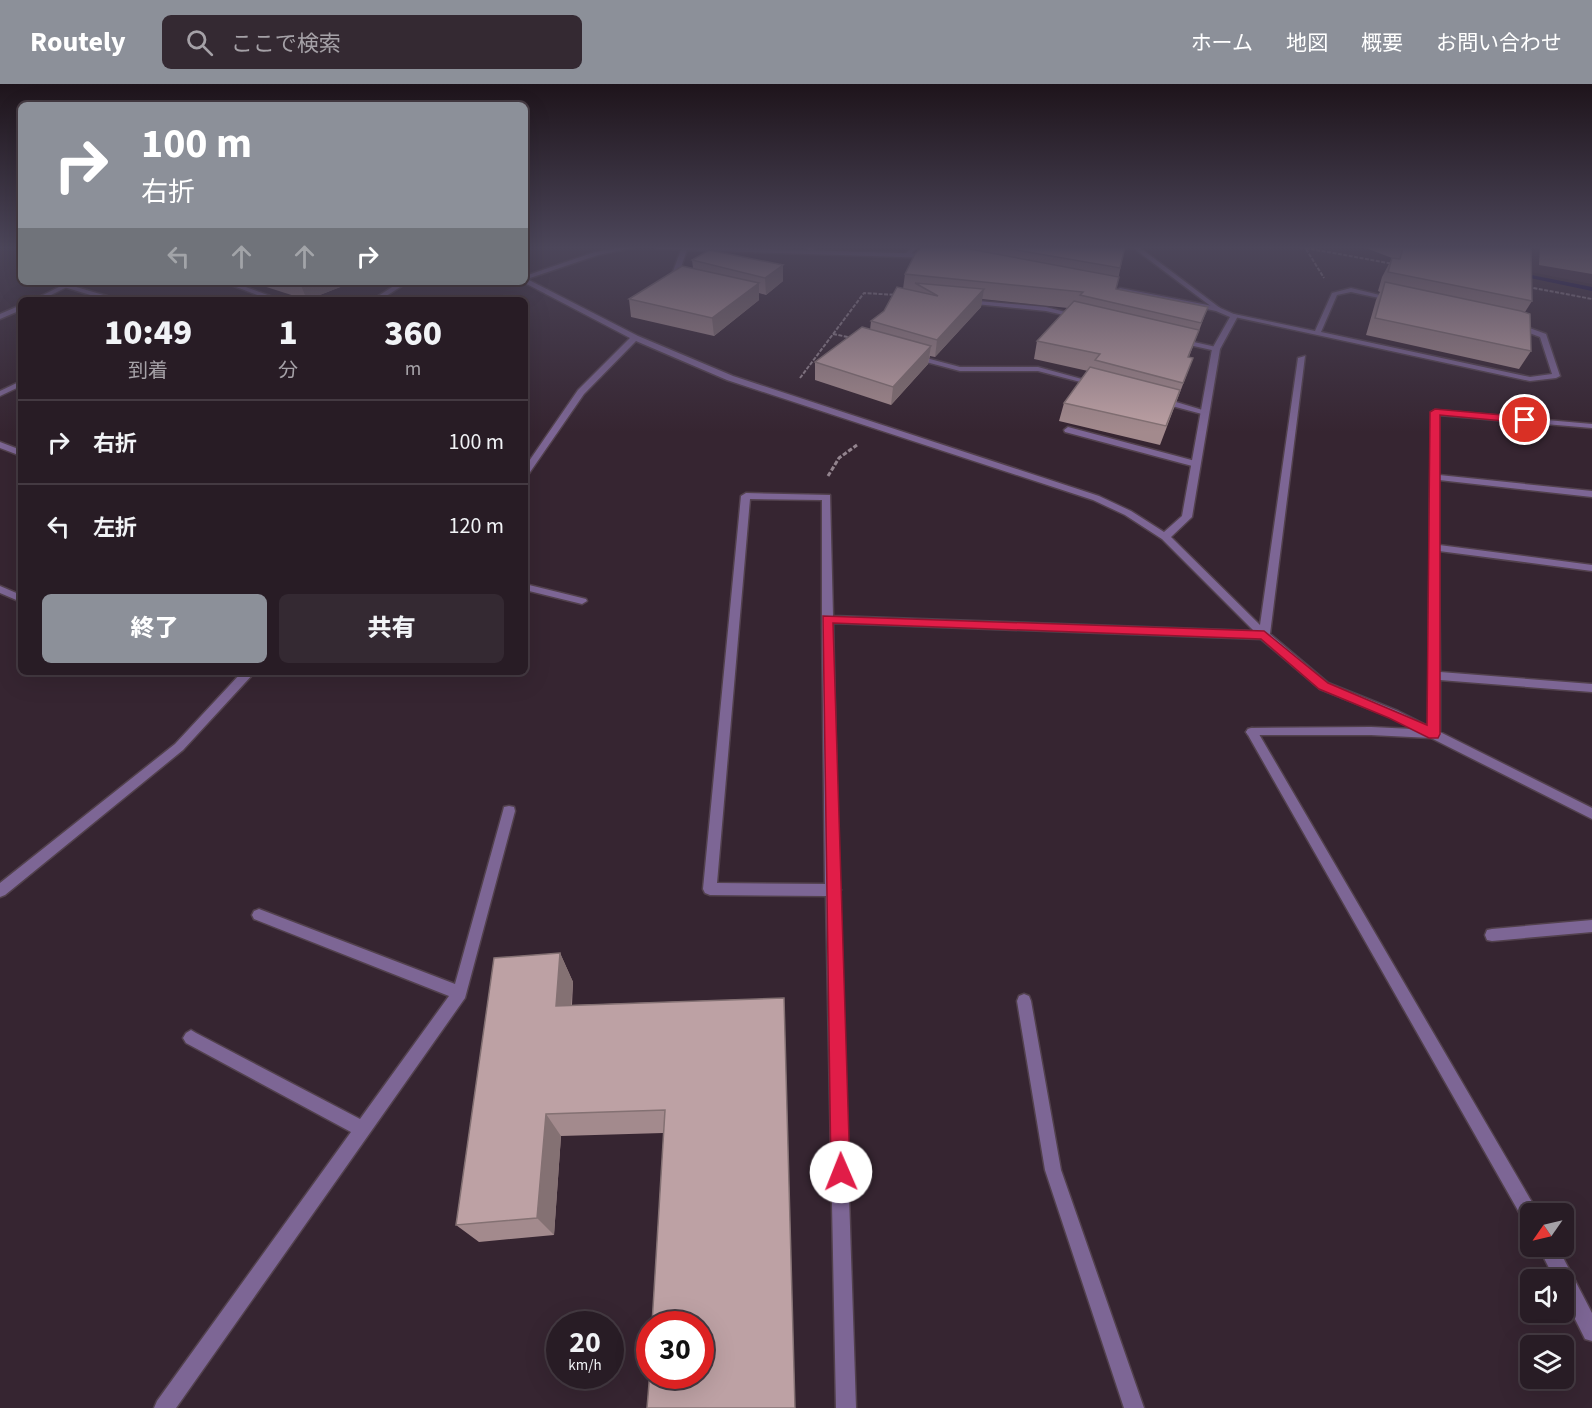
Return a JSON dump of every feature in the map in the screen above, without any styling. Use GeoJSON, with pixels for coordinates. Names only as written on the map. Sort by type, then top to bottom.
{"type":"FeatureCollection","features":[{"type":"Feature","properties":{"kind":"street"},"geometry":{"type":"LineString","coordinates":[[0,317],[17,309]]}},
{"type":"Feature","properties":{"kind":"street"},"geometry":{"type":"LineString","coordinates":[[581,309],[635,338],[730,378],[1096,498],[1128,513],[1165,537],[1264,635],[1324,686],[1394,714],[1592,814]]}},
{"type":"Feature","properties":{"kind":"street"},"geometry":{"type":"LineString","coordinates":[[1044,309],[1091,320]]}},
{"type":"Feature","properties":{"kind":"street"},"geometry":{"type":"LineString","coordinates":[[1218,309],[1234,316],[1530,379],[1556,376],[1543,336],[1502,321]]}},
{"type":"Feature","properties":{"kind":"street"},"geometry":{"type":"LineString","coordinates":[[1317,334],[1328,309]]}},
{"type":"Feature","properties":{"kind":"street"},"geometry":{"type":"LineString","coordinates":[[1165,537],[1187,517],[1216,349],[1234,316]]}},
{"type":"Feature","properties":{"kind":"street"},"geometry":{"type":"LineString","coordinates":[[528,469],[582,392],[635,338]]}},
{"type":"Feature","properties":{"kind":"street"},"geometry":{"type":"LineString","coordinates":[[1170,338],[1216,349]]}},
{"type":"Feature","properties":{"kind":"street"},"geometry":{"type":"LineString","coordinates":[[907,354],[960,369],[1038,369],[1105,386]]}},
{"type":"Feature","properties":{"kind":"street"},"geometry":{"type":"LineString","coordinates":[[1264,635],[1302,358]]}},
{"type":"Feature","properties":{"kind":"street"},"geometry":{"type":"LineString","coordinates":[[0,394],[18,385]]}},
{"type":"Feature","properties":{"kind":"street"},"geometry":{"type":"LineString","coordinates":[[1149,397],[1205,412]]}},
{"type":"Feature","properties":{"kind":"street"},"geometry":{"type":"LineString","coordinates":[[1434,734],[1435,412],[1592,426]]}},
{"type":"Feature","properties":{"kind":"street"},"geometry":{"type":"LineString","coordinates":[[1068,430],[1196,464]]}},
{"type":"Feature","properties":{"kind":"street"},"geometry":{"type":"LineString","coordinates":[[0,445],[18,452]]}},
{"type":"Feature","properties":{"kind":"street"},"geometry":{"type":"LineString","coordinates":[[1435,477],[1592,494]]}},
{"type":"Feature","properties":{"kind":"street"},"geometry":{"type":"LineString","coordinates":[[834,890],[710,890],[746,496],[825,497],[846,1408]]}},
{"type":"Feature","properties":{"kind":"street"},"geometry":{"type":"LineString","coordinates":[[1434,547],[1592,568]]}},
{"type":"Feature","properties":{"kind":"street"},"geometry":{"type":"LineString","coordinates":[[528,588],[582,601]]}},
{"type":"Feature","properties":{"kind":"street"},"geometry":{"type":"LineString","coordinates":[[0,589],[18,598]]}},
{"type":"Feature","properties":{"kind":"street"},"geometry":{"type":"LineString","coordinates":[[827,619],[1264,635]]}},
{"type":"Feature","properties":{"kind":"street"},"geometry":{"type":"LineString","coordinates":[[0,891],[179,747],[246,675]]}},
{"type":"Feature","properties":{"kind":"street"},"geometry":{"type":"LineString","coordinates":[[1434,676],[1592,688]]}},
{"type":"Feature","properties":{"kind":"street"},"geometry":{"type":"LineString","coordinates":[[1434,734],[1371,731],[1252,732],[1523,1203]]}},
{"type":"Feature","properties":{"kind":"street"},"geometry":{"type":"LineString","coordinates":[[164,1408],[460,993],[509,811]]}},
{"type":"Feature","properties":{"kind":"street"},"geometry":{"type":"LineString","coordinates":[[259,915],[460,993]]}},
{"type":"Feature","properties":{"kind":"street"},"geometry":{"type":"LineString","coordinates":[[1492,935],[1592,926]]}},
{"type":"Feature","properties":{"kind":"street"},"geometry":{"type":"LineString","coordinates":[[1024,1001],[1053,1170],[1134,1408]]}},
{"type":"Feature","properties":{"kind":"street"},"geometry":{"type":"LineString","coordinates":[[190,1038],[363,1129]]}},
{"type":"Feature","properties":{"kind":"street"},"geometry":{"type":"LineString","coordinates":[[1553,1257],[1592,1332]]}},
{"type":"Feature","properties":{"kind":"path"},"geometry":{"type":"LineString","coordinates":[[787,396],[852,309]]}},
{"type":"Feature","properties":{"kind":"path"},"geometry":{"type":"LineString","coordinates":[[833,334],[854,338]]}},
{"type":"Feature","properties":{"kind":"path"},"geometry":{"type":"LineString","coordinates":[[825,497],[829,472],[839,458],[882,426]]}},
{"type":"Feature","properties":{"kind":"building"},"geometry":{"type":"Polygon","coordinates":[[[672,309],[724,309],[712,318],[672,309]]]}},
{"type":"Feature","properties":{"kind":"building"},"geometry":{"type":"Polygon","coordinates":[[[885,309],[966,309],[937,340],[871,321],[885,309]]]}},
{"type":"Feature","properties":{"kind":"building"},"geometry":{"type":"Polygon","coordinates":[[[1067,309],[1108,309],[1199,330],[1188,357],[1193,358],[1183,383],[1095,360],[1100,354],[1037,341],[1067,309]]]}},
{"type":"Feature","properties":{"kind":"building"},"geometry":{"type":"Polygon","coordinates":[[[1140,309],[1207,309],[1201,323],[1140,309]]]}},
{"type":"Feature","properties":{"kind":"building"},"geometry":{"type":"Polygon","coordinates":[[[1378,309],[1511,309],[1530,314],[1531,351],[1375,318],[1378,309]]]}},
{"type":"Feature","properties":{"kind":"building"},"geometry":{"type":"Polygon","coordinates":[[[862,327],[931,346],[893,387],[815,362],[862,327]]]}},
{"type":"Feature","properties":{"kind":"building"},"geometry":{"type":"Polygon","coordinates":[[[1090,367],[1180,390],[1166,426],[1064,403],[1090,367]]]}},
{"type":"Feature","properties":{"kind":"building"},"geometry":{"type":"Polygon","coordinates":[[[560,953],[556,1006],[784,998],[795,1408],[647,1408],[649,1389],[714,1389],[714,1311],[653,1311],[665,1110],[546,1114],[537,1218],[456,1225],[494,958],[560,953]]]}},
{"type":"Feature","properties":{"kind":"route"},"geometry":{"type":"LineString","coordinates":[[841,1172],[827,619],[1264,635],[1324,686],[1394,714],[1434,734],[1435,412],[1525,420]]}}]}
